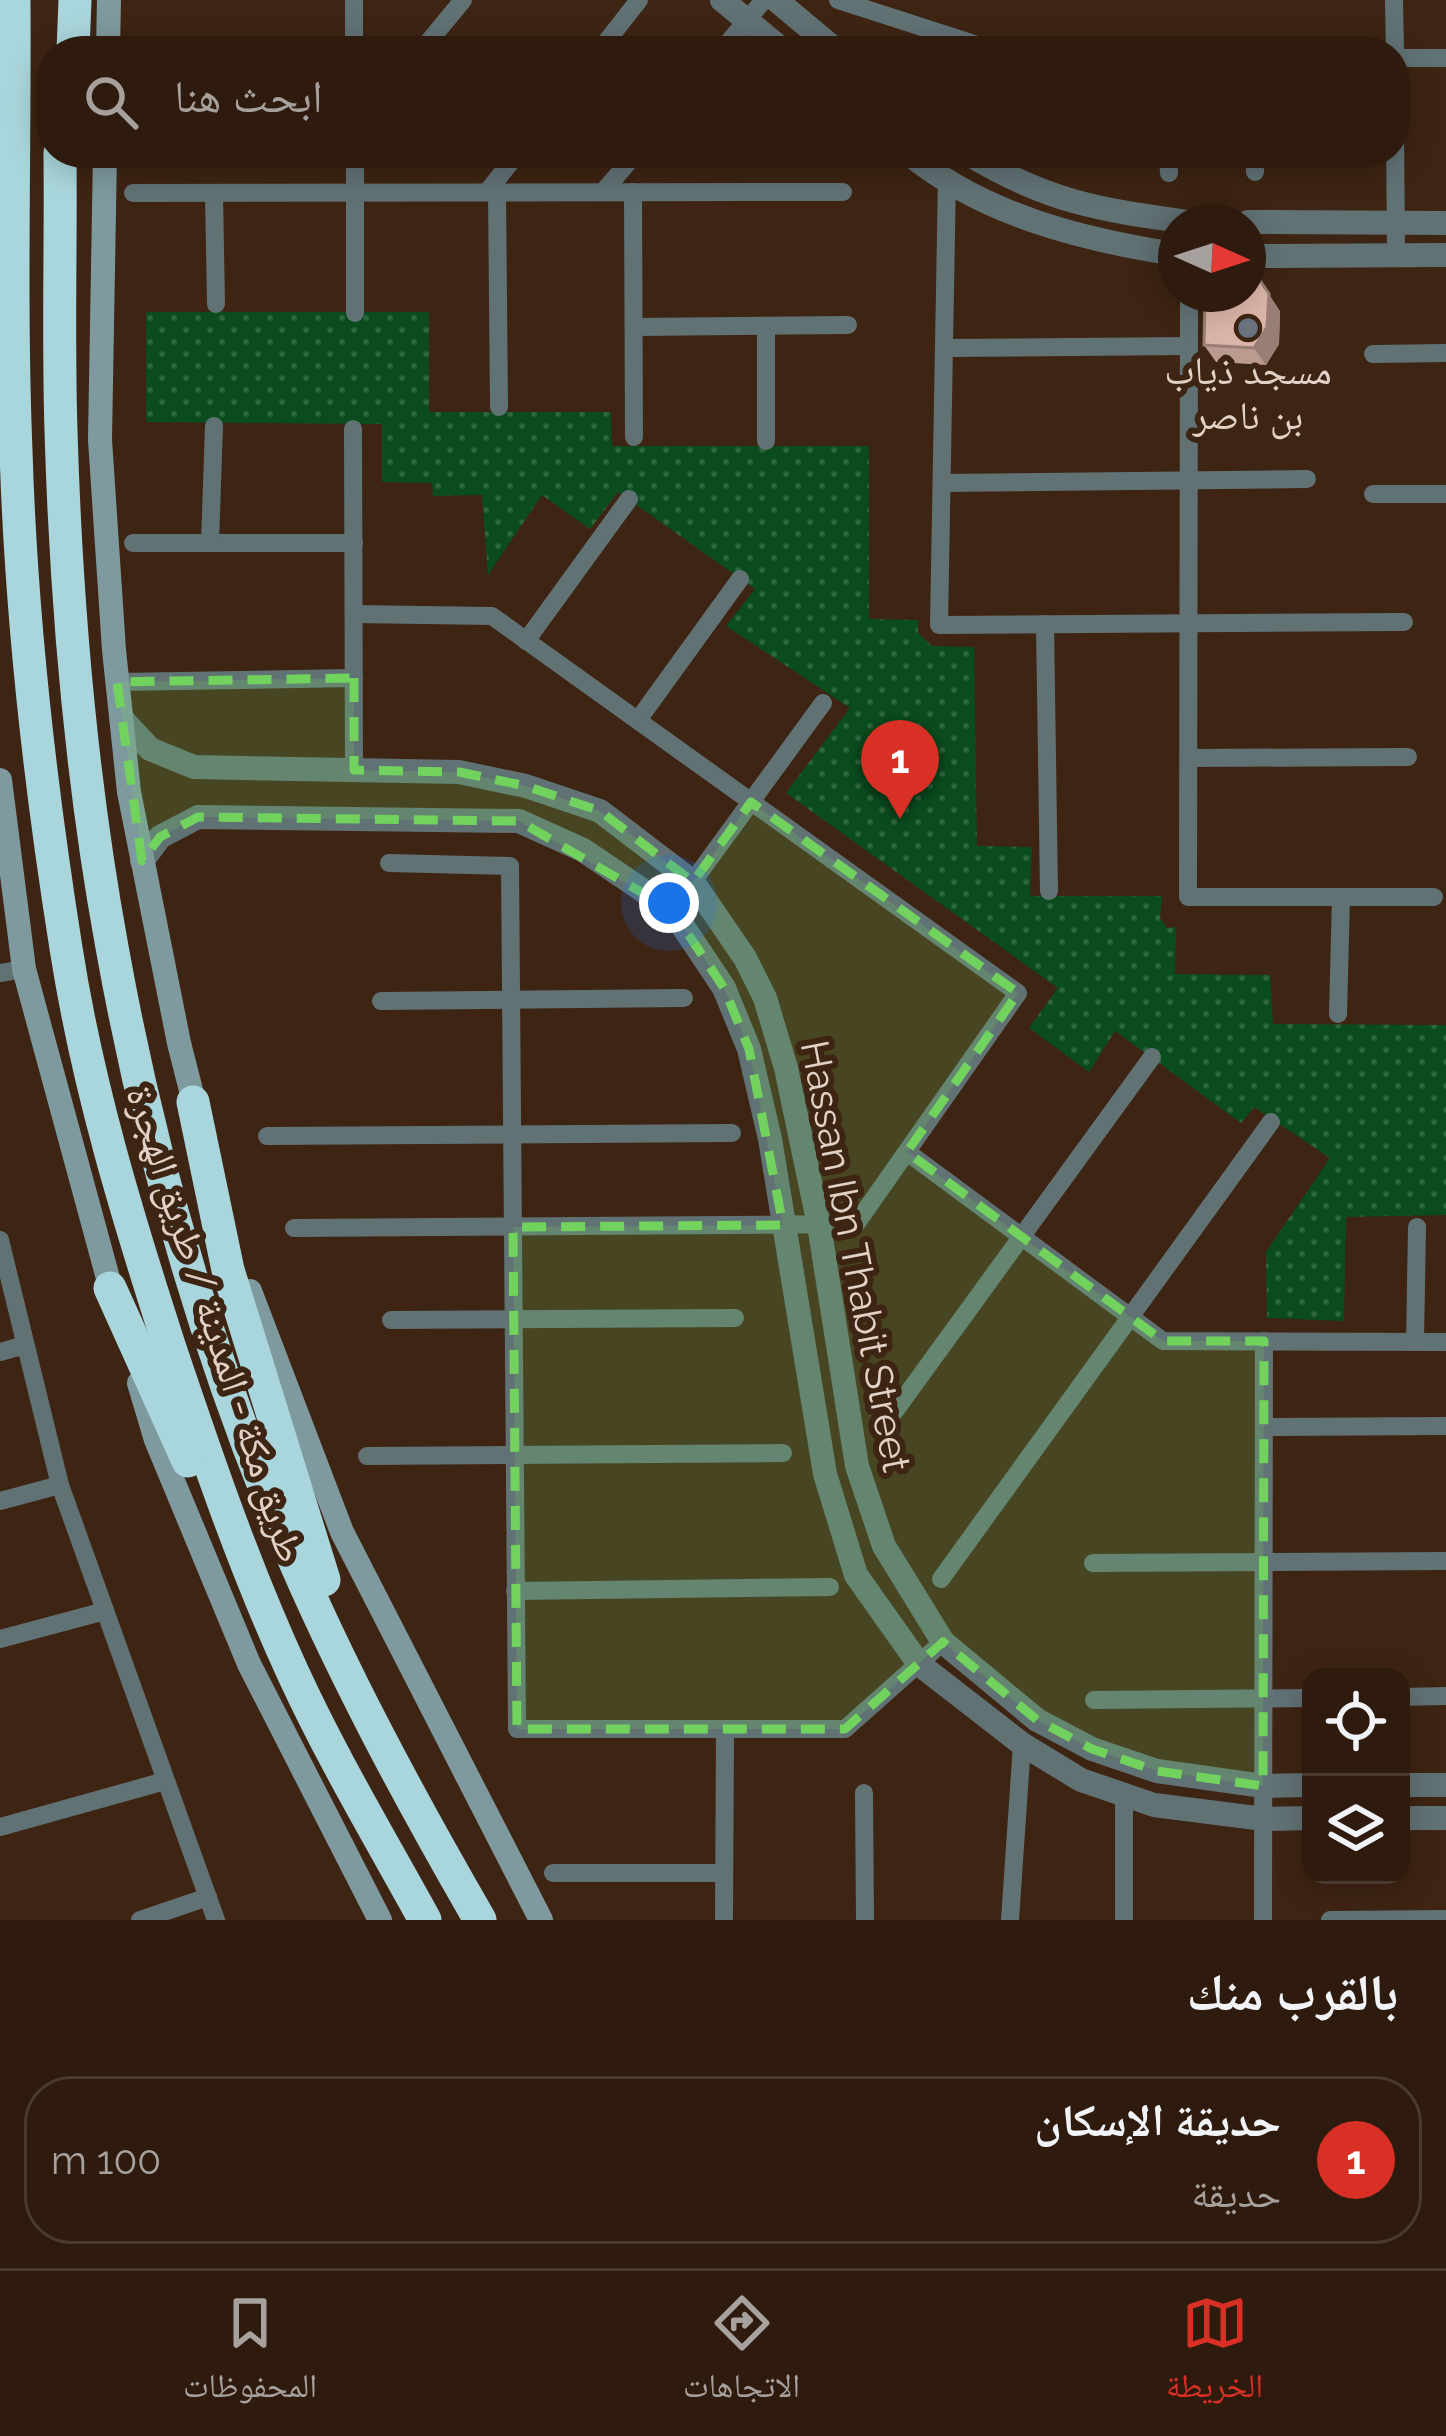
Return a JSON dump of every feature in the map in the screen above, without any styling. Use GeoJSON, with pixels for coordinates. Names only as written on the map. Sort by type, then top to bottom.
{"type":"FeatureCollection","features":[{"type":"Feature","properties":{"kind":"highway","name":"طريق مكة - المدينة / طريق الهجرة"},"geometry":{"type":"LineString","coordinates":[[14,0],[16,450],[28,628],[66,950],[86,1058],[117,1183],[205,1452],[270,1621],[351,1790],[425,1920]]}},
{"type":"Feature","properties":{"kind":"highway"},"geometry":{"type":"LineString","coordinates":[[57,0],[58,36]]}},
{"type":"Feature","properties":{"kind":"highway"},"geometry":{"type":"LineString","coordinates":[[74,36],[75,0]]}},
{"type":"Feature","properties":{"kind":"highway"},"geometry":{"type":"LineString","coordinates":[[0,20],[16,195]]}},
{"type":"Feature","properties":{"kind":"highway","name":"طريق مكة - المدينة / طريق الهجرة"},"geometry":{"type":"LineString","coordinates":[[63,168],[61,430],[72,620],[98,848],[130,1037],[168,1188],[242,1424],[286,1540],[384,1745],[480,1920]]}},
{"type":"Feature","properties":{"kind":"highway"},"geometry":{"type":"LineString","coordinates":[[194,1102],[228,1270],[261,1382],[336,1617],[384,1745]]}},
{"type":"Feature","properties":{"kind":"highway"},"geometry":{"type":"LineString","coordinates":[[110,1288],[204,1495],[270,1621]]}},
{"type":"Feature","properties":{"kind":"main road"},"geometry":{"type":"LineString","coordinates":[[109,36],[110,0]]}},
{"type":"Feature","properties":{"kind":"main road"},"geometry":{"type":"LineString","coordinates":[[105,168],[100,440],[117,682],[129,792],[194,1102],[251,1294],[341,1532],[541,1920]]}},
{"type":"Feature","properties":{"kind":"main road"},"geometry":{"type":"LineString","coordinates":[[0,780],[12,971],[156,1440],[249,1664],[380,1920]]}},
{"type":"Feature","properties":{"kind":"street"},"geometry":{"type":"LineString","coordinates":[[354,0],[354,36]]}},
{"type":"Feature","properties":{"kind":"street"},"geometry":{"type":"LineString","coordinates":[[433,36],[463,0]]}},
{"type":"Feature","properties":{"kind":"street"},"geometry":{"type":"LineString","coordinates":[[611,36],[639,0]]}},
{"type":"Feature","properties":{"kind":"street"},"geometry":{"type":"LineString","coordinates":[[722,0],[766,36]]}},
{"type":"Feature","properties":{"kind":"street"},"geometry":{"type":"LineString","coordinates":[[734,36],[764,0]]}},
{"type":"Feature","properties":{"kind":"street"},"geometry":{"type":"LineString","coordinates":[[776,0],[819,36]]}},
{"type":"Feature","properties":{"kind":"street"},"geometry":{"type":"LineString","coordinates":[[838,0],[950,36]]}},
{"type":"Feature","properties":{"kind":"street"},"geometry":{"type":"LineString","coordinates":[[1394,0],[1395,36]]}},
{"type":"Feature","properties":{"kind":"street"},"geometry":{"type":"LineString","coordinates":[[1410,55],[1446,58]]}},
{"type":"Feature","properties":{"kind":"street"},"geometry":{"type":"LineString","coordinates":[[355,168],[355,313]]}},
{"type":"Feature","properties":{"kind":"street"},"geometry":{"type":"LineString","coordinates":[[499,407],[492,192],[508,168]]}},
{"type":"Feature","properties":{"kind":"street"},"geometry":{"type":"LineString","coordinates":[[603,192],[623,168]]}},
{"type":"Feature","properties":{"kind":"street"},"geometry":{"type":"LineString","coordinates":[[931,168],[996,206],[1096,242],[1158,251]]}},
{"type":"Feature","properties":{"kind":"street"},"geometry":{"type":"LineString","coordinates":[[991,168],[1014,182],[1094,209],[1158,218]]}},
{"type":"Feature","properties":{"kind":"street"},"geometry":{"type":"LineString","coordinates":[[1395,168],[1396,256]]}},
{"type":"Feature","properties":{"kind":"street"},"geometry":{"type":"LineString","coordinates":[[947,178],[939,625],[1404,622]]}},
{"type":"Feature","properties":{"kind":"street"},"geometry":{"type":"LineString","coordinates":[[633,192],[634,436]]}},
{"type":"Feature","properties":{"kind":"street"},"geometry":{"type":"LineString","coordinates":[[133,193],[843,192]]}},
{"type":"Feature","properties":{"kind":"street"},"geometry":{"type":"LineString","coordinates":[[214,193],[216,304]]}},
{"type":"Feature","properties":{"kind":"street"},"geometry":{"type":"LineString","coordinates":[[1266,222],[1446,223]]}},
{"type":"Feature","properties":{"kind":"street"},"geometry":{"type":"LineString","coordinates":[[1266,256],[1446,255]]}},
{"type":"Feature","properties":{"kind":"street"},"geometry":{"type":"LineString","coordinates":[[1189,312],[1189,897],[1434,897]]}},
{"type":"Feature","properties":{"kind":"street"},"geometry":{"type":"LineString","coordinates":[[634,327],[848,325]]}},
{"type":"Feature","properties":{"kind":"street"},"geometry":{"type":"LineString","coordinates":[[766,326],[766,441]]}},
{"type":"Feature","properties":{"kind":"street"},"geometry":{"type":"LineString","coordinates":[[944,348],[1189,346]]}},
{"type":"Feature","properties":{"kind":"street"},"geometry":{"type":"LineString","coordinates":[[1373,354],[1446,353]]}},
{"type":"Feature","properties":{"kind":"street"},"geometry":{"type":"LineString","coordinates":[[211,543],[214,426]]}},
{"type":"Feature","properties":{"kind":"street"},"geometry":{"type":"LineString","coordinates":[[353,429],[354,770]]}},
{"type":"Feature","properties":{"kind":"street"},"geometry":{"type":"LineString","coordinates":[[942,483],[1306,479]]}},
{"type":"Feature","properties":{"kind":"street"},"geometry":{"type":"LineString","coordinates":[[1373,494],[1446,494]]}},
{"type":"Feature","properties":{"kind":"street"},"geometry":{"type":"LineString","coordinates":[[526,641],[629,499]]}},
{"type":"Feature","properties":{"kind":"street"},"geometry":{"type":"LineString","coordinates":[[133,543],[354,543]]}},
{"type":"Feature","properties":{"kind":"street"},"geometry":{"type":"LineString","coordinates":[[638,720],[740,579]]}},
{"type":"Feature","properties":{"kind":"street"},"geometry":{"type":"LineString","coordinates":[[294,1228],[856,1224],[1018,993],[492,616],[354,614]]}},
{"type":"Feature","properties":{"kind":"street"},"geometry":{"type":"LineString","coordinates":[[1045,624],[1049,891]]}},
{"type":"Feature","properties":{"kind":"street"},"geometry":{"type":"LineString","coordinates":[[117,682],[354,678]]}},
{"type":"Feature","properties":{"kind":"street"},"geometry":{"type":"LineString","coordinates":[[672,910],[823,703]]}},
{"type":"Feature","properties":{"kind":"street","name":"Hassan Ibn Thabit Street"},"geometry":{"type":"LineString","coordinates":[[121,718],[150,749],[194,767],[459,772],[526,786],[600,812],[694,882],[745,958],[765,998],[786,1068],[819,1225],[857,1466],[884,1546],[943,1642],[1037,1720],[1092,1749],[1156,1771],[1264,1786],[1302,1785]]}},
{"type":"Feature","properties":{"kind":"street"},"geometry":{"type":"LineString","coordinates":[[1189,758],[1408,757]]}},
{"type":"Feature","properties":{"kind":"street","name":"Hassan Ibn Thabit Street"},"geometry":{"type":"LineString","coordinates":[[142,861],[160,837],[198,817],[519,821],[583,850],[672,910],[724,988],[749,1049],[770,1139],[825,1474],[856,1575],[919,1664],[1022,1744],[1081,1780],[1154,1805],[1302,1819]]}},
{"type":"Feature","properties":{"kind":"street"},"geometry":{"type":"LineString","coordinates":[[389,863],[510,866],[517,1729],[845,1729],[943,1642]]}},
{"type":"Feature","properties":{"kind":"street"},"geometry":{"type":"LineString","coordinates":[[1339,1015],[1341,897]]}},
{"type":"Feature","properties":{"kind":"street"},"geometry":{"type":"LineString","coordinates":[[381,1001],[684,998]]}},
{"type":"Feature","properties":{"kind":"street"},"geometry":{"type":"LineString","coordinates":[[892,1415],[1152,1057]]}},
{"type":"Feature","properties":{"kind":"street"},"geometry":{"type":"LineString","coordinates":[[941,1579],[1271,1121]]}},
{"type":"Feature","properties":{"kind":"street"},"geometry":{"type":"LineString","coordinates":[[267,1136],[732,1132]]}},
{"type":"Feature","properties":{"kind":"street"},"geometry":{"type":"LineString","coordinates":[[907,1152],[1163,1341],[1446,1342]]}},
{"type":"Feature","properties":{"kind":"street"},"geometry":{"type":"LineString","coordinates":[[1415,1342],[1417,1227]]}},
{"type":"Feature","properties":{"kind":"street"},"geometry":{"type":"LineString","coordinates":[[0,1240],[60,1485],[216,1920]]}},
{"type":"Feature","properties":{"kind":"street"},"geometry":{"type":"LineString","coordinates":[[391,1320],[735,1318]]}},
{"type":"Feature","properties":{"kind":"street"},"geometry":{"type":"LineString","coordinates":[[1264,1341],[1264,1920]]}},
{"type":"Feature","properties":{"kind":"street"},"geometry":{"type":"LineString","coordinates":[[0,1352],[26,1345]]}},
{"type":"Feature","properties":{"kind":"street"},"geometry":{"type":"LineString","coordinates":[[1264,1427],[1446,1426]]}},
{"type":"Feature","properties":{"kind":"street"},"geometry":{"type":"LineString","coordinates":[[367,1456],[783,1454]]}},
{"type":"Feature","properties":{"kind":"street"},"geometry":{"type":"LineString","coordinates":[[0,1501],[60,1485]]}},
{"type":"Feature","properties":{"kind":"street"},"geometry":{"type":"LineString","coordinates":[[1093,1563],[1446,1561]]}},
{"type":"Feature","properties":{"kind":"street"},"geometry":{"type":"LineString","coordinates":[[515,1591],[830,1587]]}},
{"type":"Feature","properties":{"kind":"street"},"geometry":{"type":"LineString","coordinates":[[0,1639],[105,1610]]}},
{"type":"Feature","properties":{"kind":"street"},"geometry":{"type":"LineString","coordinates":[[1410,1697],[1446,1696]]}},
{"type":"Feature","properties":{"kind":"street"},"geometry":{"type":"LineString","coordinates":[[1094,1700],[1302,1698]]}},
{"type":"Feature","properties":{"kind":"street"},"geometry":{"type":"LineString","coordinates":[[724,1920],[725,1729]]}},
{"type":"Feature","properties":{"kind":"street"},"geometry":{"type":"LineString","coordinates":[[1010,1920],[1022,1744]]}},
{"type":"Feature","properties":{"kind":"street"},"geometry":{"type":"LineString","coordinates":[[0,1827],[165,1781]]}},
{"type":"Feature","properties":{"kind":"street"},"geometry":{"type":"LineString","coordinates":[[1410,1785],[1446,1785]]}},
{"type":"Feature","properties":{"kind":"street"},"geometry":{"type":"LineString","coordinates":[[864,1793],[865,1920]]}},
{"type":"Feature","properties":{"kind":"street"},"geometry":{"type":"LineString","coordinates":[[1124,1795],[1124,1920]]}},
{"type":"Feature","properties":{"kind":"street"},"geometry":{"type":"LineString","coordinates":[[1410,1818],[1446,1818]]}},
{"type":"Feature","properties":{"kind":"street"},"geometry":{"type":"LineString","coordinates":[[554,1873],[724,1873]]}},
{"type":"Feature","properties":{"kind":"street"},"geometry":{"type":"LineString","coordinates":[[140,1920],[208,1897]]}},
{"type":"Feature","properties":{"kind":"street"},"geometry":{"type":"LineString","coordinates":[[1330,1920],[1446,1918]]}},
{"type":"Feature","properties":{"kind":"highlighted area"},"geometry":{"type":"Polygon","coordinates":[[[354,678],[354,770],[459,772],[526,786],[600,811],[693,882],[751,802],[1018,993],[907,1152],[1163,1341],[1264,1341],[1263,1786],[1157,1771],[1092,1749],[1037,1720],[943,1642],[845,1729],[517,1729],[513,1227],[783,1225],[749,1049],[724,988],[672,910],[519,821],[198,817],[160,837],[142,861],[117,682],[354,678]]]}},
{"type":"Feature","properties":{"kind":"green space"},"geometry":{"type":"Polygon","coordinates":[[[146,312],[429,312],[429,412],[611,412],[612,446],[869,446],[869,619],[918,620],[918,633],[932,646],[974,647],[977,846],[1032,847],[1030,896],[1162,896],[1160,918],[1167,928],[1176,927],[1175,974],[1270,975],[1273,1024],[1446,1025],[1446,1215],[1346,1217],[1344,1321],[1267,1318],[1266,1252],[1330,1158],[1254,1107],[1241,1123],[1115,1031],[1089,1072],[1029,1028],[1058,988],[786,793],[850,708],[726,626],[755,589],[618,492],[590,529],[542,495],[488,575],[482,495],[433,496],[432,483],[382,482],[382,424],[146,422],[146,312]]]}},
{"type":"Feature","properties":{"kind":"building"},"geometry":{"type":"Polygon","coordinates":[[[1266,290],[1267,327],[1254,348],[1204,345],[1205,312],[1266,312],[1266,290]]]}},
{"type":"Feature","properties":{"kind":"place","name":"مسجد ذياب بن ناصر"},"geometry":{"type":"Point","coordinates":[1248,328]}},
{"type":"Feature","properties":{"kind":"place","name":"حديقة الإسكان"},"geometry":{"type":"Point","coordinates":[900,819]}}]}
